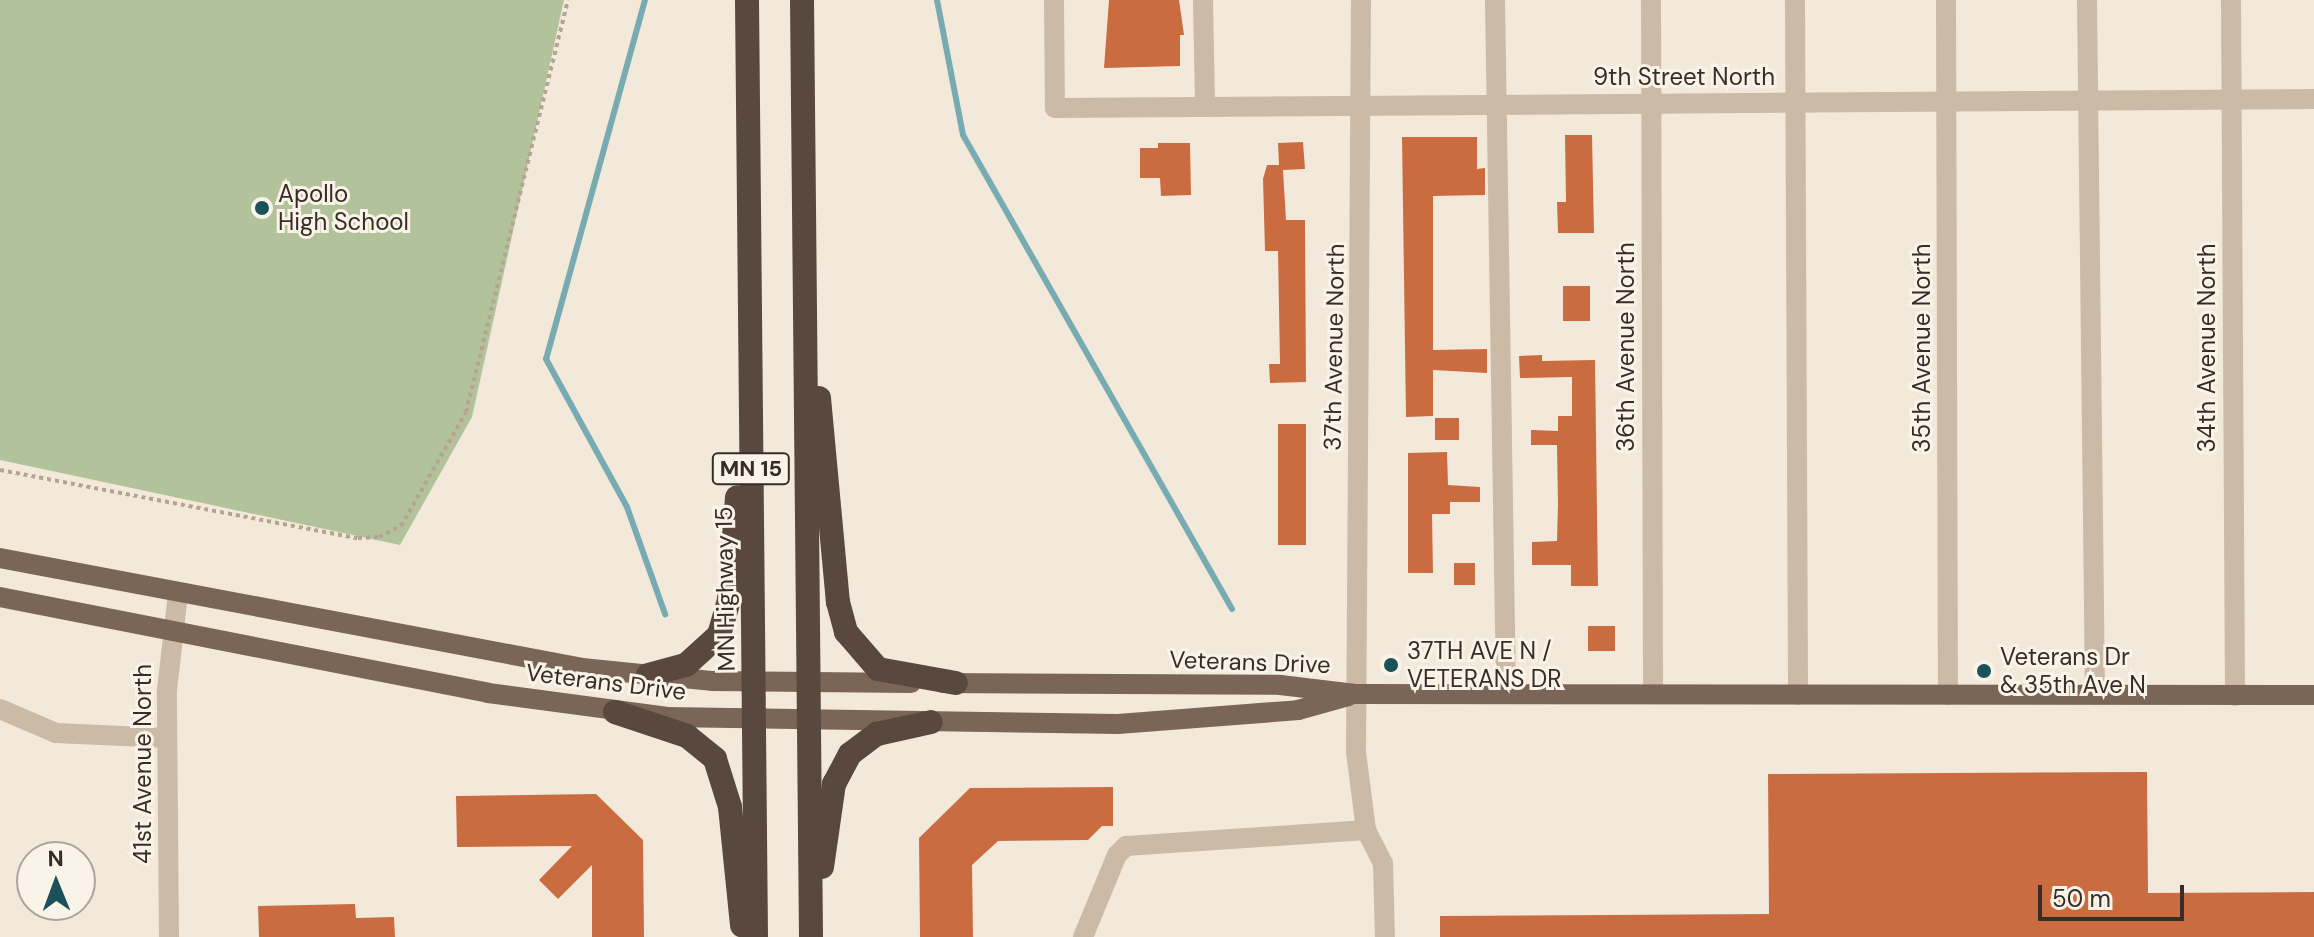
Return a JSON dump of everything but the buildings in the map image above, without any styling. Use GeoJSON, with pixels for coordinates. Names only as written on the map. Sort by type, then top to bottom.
{"type":"FeatureCollection","features":[{"type":"Feature","properties":{"kind":"highway","name":"MN Highway 15"},"geometry":{"type":"LineString","coordinates":[[747,0],[756,937]]}},
{"type":"Feature","properties":{"kind":"highway","name":"MN 15"},"geometry":{"type":"LineString","coordinates":[[802,0],[812,937]]}},
{"type":"Feature","properties":{"kind":"highway"},"geometry":{"type":"LineString","coordinates":[[804,259],[838,602],[846,632],[878,669],[956,683]]}},
{"type":"Feature","properties":{"kind":"highway"},"geometry":{"type":"LineString","coordinates":[[648,675],[676,670],[705,652],[726,616],[750,315]]}},
{"type":"Feature","properties":{"kind":"highway"},"geometry":{"type":"LineString","coordinates":[[615,712],[687,736],[715,759],[730,807],[743,937]]}},
{"type":"Feature","properties":{"kind":"highway"},"geometry":{"type":"LineString","coordinates":[[812,937],[830,805],[841,768],[877,734],[931,722]]}},
{"type":"Feature","properties":{"kind":"main road","name":"Veterans Drive"},"geometry":{"type":"LineString","coordinates":[[0,558],[506,655],[648,675],[753,682],[1280,685],[1357,694],[2314,695]]}},
{"type":"Feature","properties":{"kind":"main road","name":"Veterans Drive"},"geometry":{"type":"LineString","coordinates":[[0,597],[488,693],[615,712],[753,721],[1179,721],[1298,710],[1357,694]]}},
{"type":"Feature","properties":{"kind":"street","name":"9th Street North"},"geometry":{"type":"LineString","coordinates":[[1054,0],[1055,108],[2314,99]]}},
{"type":"Feature","properties":{"kind":"street"},"geometry":{"type":"LineString","coordinates":[[1203,0],[1205,107]]}},
{"type":"Feature","properties":{"kind":"street","name":"37th Avenue North"},"geometry":{"type":"LineString","coordinates":[[1361,0],[1363,106],[1356,752],[1366,830],[1383,863],[1385,937]]}},
{"type":"Feature","properties":{"kind":"street"},"geometry":{"type":"LineString","coordinates":[[1495,0],[1506,693]]}},
{"type":"Feature","properties":{"kind":"street","name":"36th Avenue North"},"geometry":{"type":"LineString","coordinates":[[1651,0],[1653,694]]}},
{"type":"Feature","properties":{"kind":"street"},"geometry":{"type":"LineString","coordinates":[[1795,0],[1798,695]]}},
{"type":"Feature","properties":{"kind":"street","name":"35th Avenue North"},"geometry":{"type":"LineString","coordinates":[[1946,0],[1948,695]]}},
{"type":"Feature","properties":{"kind":"street"},"geometry":{"type":"LineString","coordinates":[[2087,0],[2095,695]]}},
{"type":"Feature","properties":{"kind":"street","name":"34th Avenue North"},"geometry":{"type":"LineString","coordinates":[[2231,0],[2235,696]]}},
{"type":"Feature","properties":{"kind":"street","name":"41st Avenue North"},"geometry":{"type":"LineString","coordinates":[[169,937],[167,738],[172,630],[178,593]]}},
{"type":"Feature","properties":{"kind":"street"},"geometry":{"type":"LineString","coordinates":[[0,709],[56,733],[167,738]]}},
{"type":"Feature","properties":{"kind":"street"},"geometry":{"type":"LineString","coordinates":[[1083,937],[1117,855],[1126,846],[1366,830]]}},
{"type":"Feature","properties":{"kind":"path"},"geometry":{"type":"LineString","coordinates":[[0,470],[358,538],[379,537],[401,526],[466,412],[568,0]]}},
{"type":"Feature","properties":{"kind":"green space","name":"Apollo High School"},"geometry":{"type":"Polygon","coordinates":[[[0,0],[564,0],[472,417],[400,545],[0,460],[0,0]]]}},
{"type":"Feature","properties":{"kind":"waterway"},"geometry":{"type":"LineString","coordinates":[[645,0],[546,359],[627,507],[665,614]]}},
{"type":"Feature","properties":{"kind":"waterway"},"geometry":{"type":"LineString","coordinates":[[937,0],[963,135],[1232,609]]}},
{"type":"Feature","properties":{"kind":"place","name":"Apollo High School"},"geometry":{"type":"Point","coordinates":[262,208]}},
{"type":"Feature","properties":{"kind":"place","name":"37TH AVE N / VETERANS DR"},"geometry":{"type":"Point","coordinates":[1391,665]}},
{"type":"Feature","properties":{"kind":"place","name":"Veterans Dr & 35th Ave N"},"geometry":{"type":"Point","coordinates":[1984,671]}}]}
